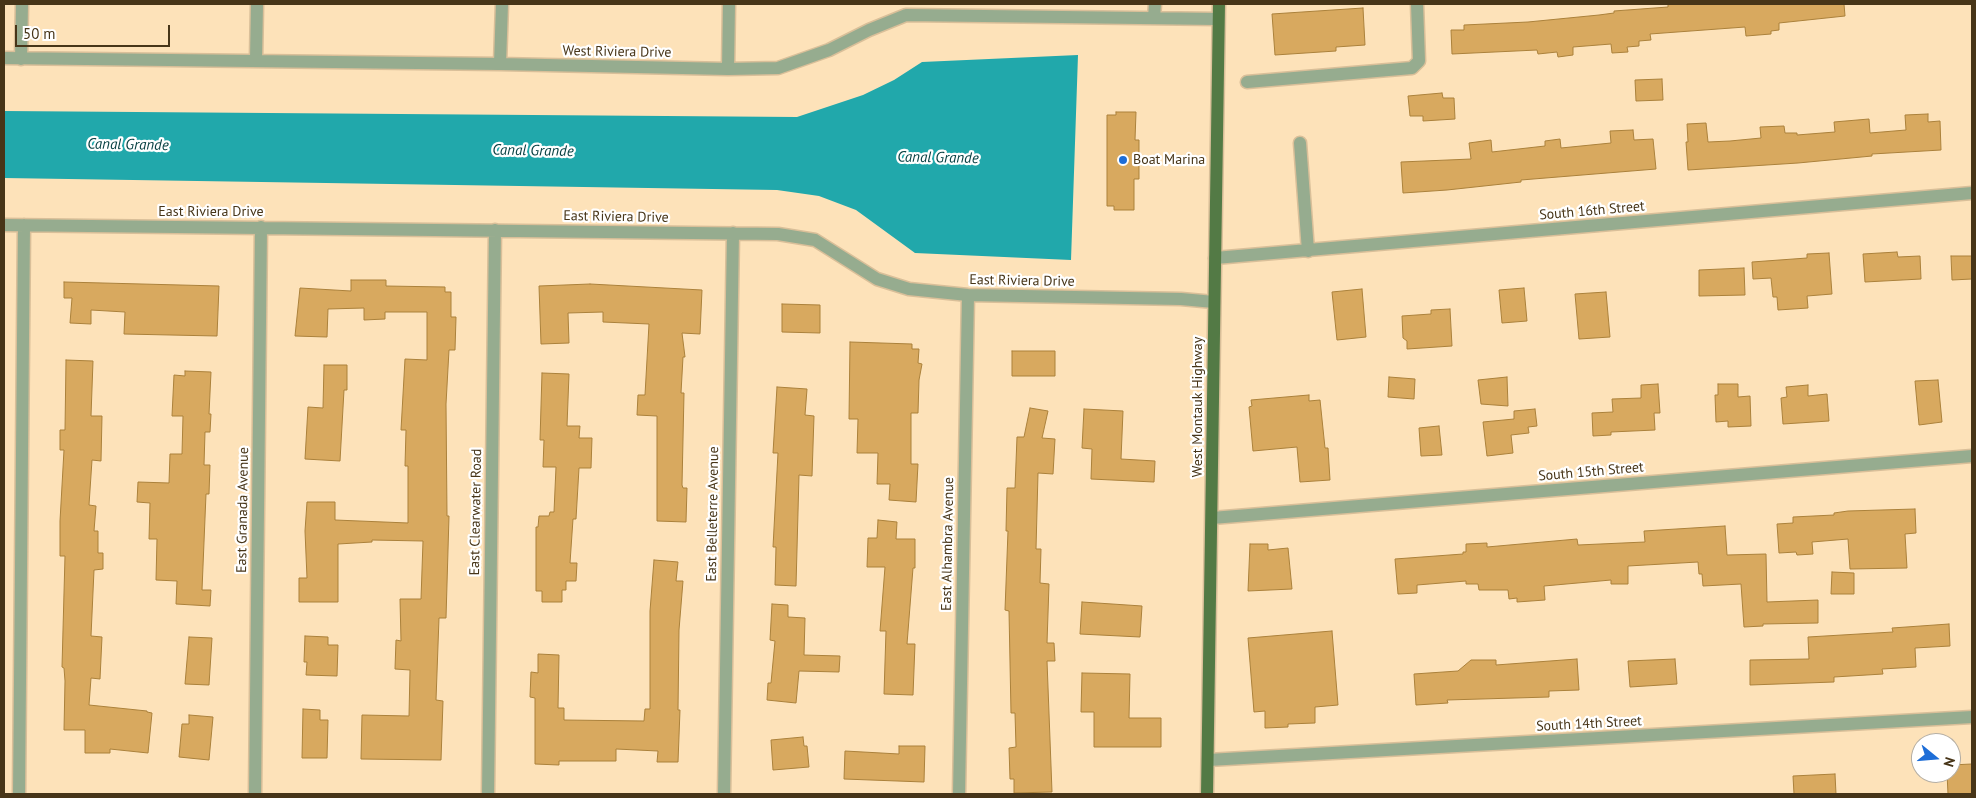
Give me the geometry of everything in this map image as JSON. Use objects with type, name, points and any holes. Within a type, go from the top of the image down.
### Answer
[{"type":"main road","name":"West Montauk Highway","points":[[1207,794],[1219,4]]},
{"type":"street","points":[[21,59],[22,4]]},
{"type":"street","points":[[256,60],[257,4]]},
{"type":"street","points":[[500,64],[502,4]]},
{"type":"street","points":[[728,69],[729,4]]},
{"type":"street","points":[[1154,18],[1155,4]]},
{"type":"street","points":[[1247,82],[1412,68],[1419,61],[1417,4]]},
{"type":"street","name":"West Riviera Drive","points":[[4,58],[256,60],[728,69],[778,68],[829,50],[869,30],[906,15],[974,9],[1154,18],[1218,19]]},
{"type":"street","points":[[1300,143],[1308,250]]},
{"type":"street","name":"South 16th Street","points":[[1215,258],[1972,193]]},
{"type":"street","name":"East Riviera Drive","points":[[4,225],[778,234],[815,240],[877,279],[909,289],[968,295],[1181,299],[1214,302]]},
{"type":"street","points":[[18,794],[24,225]]},
{"type":"street","name":"East Granada Avenue","points":[[255,794],[261,227]]},
{"type":"street","name":"East Clearwater Road","points":[[488,794],[495,230]]},
{"type":"street","name":"East Belleterre Avenue","points":[[724,794],[733,233]]},
{"type":"street","name":"East Alhambra Avenue","points":[[959,794],[968,295]]},
{"type":"street","name":"South 15th Street","points":[[1212,518],[1972,456]]},
{"type":"street","name":"South 14th Street","points":[[1208,760],[1972,717]]},
{"type":"water","name":"Canal Grande","points":[[1078,55],[1071,260],[915,253],[856,210],[819,196],[777,190],[4,178],[4,111],[797,117],[863,95],[894,80],[922,62]]},
{"type":"building","points":[[1668,4],[1844,4],[1845,16],[1779,23],[1779,30],[1771,31],[1771,34],[1746,36],[1745,27],[1650,34],[1651,40],[1639,41],[1639,46],[1627,47],[1628,52],[1612,53],[1611,44],[1573,47],[1573,55],[1558,57],[1557,52],[1538,54],[1537,50],[1452,54],[1451,30],[1464,30],[1464,25],[1528,22],[1599,15],[1614,13],[1614,11],[1668,7]]},
{"type":"building","points":[[1363,8],[1365,45],[1336,47],[1336,51],[1275,55],[1272,14]]},
{"type":"building","points":[[1662,79],[1663,100],[1636,101],[1635,80]]},
{"type":"building","points":[[1442,93],[1443,98],[1454,98],[1455,119],[1423,121],[1423,116],[1410,116],[1408,96]]},
{"type":"building","name":"Boat Marina","points":[[1116,112],[1136,112],[1135,140],[1139,140],[1139,179],[1134,179],[1134,210],[1114,210],[1114,206],[1107,206],[1107,115],[1116,115]]},
{"type":"building","points":[[1928,114],[1928,122],[1940,121],[1941,150],[1872,154],[1872,156],[1798,163],[1688,170],[1687,124],[1706,123],[1708,142],[1761,138],[1760,127],[1784,126],[1785,133],[1797,133],[1797,135],[1835,132],[1834,122],[1869,119],[1870,133],[1906,130],[1905,115]]},
{"type":"building","points":[[1633,130],[1634,140],[1653,139],[1656,169],[1521,180],[1521,182],[1403,193],[1401,162],[1471,159],[1469,143],[1491,140],[1492,152],[1545,146],[1545,141],[1560,139],[1561,148],[1611,143],[1610,131]]},
{"type":"building","points":[[1897,252],[1898,257],[1920,256],[1921,279],[1865,282],[1863,254]]},
{"type":"building","points":[[1829,253],[1832,294],[1807,296],[1808,308],[1778,310],[1777,297],[1773,297],[1771,278],[1753,279],[1752,262],[1807,258],[1807,254]]},
{"type":"building","points":[[1951,256],[1972,256],[1972,279],[1952,280]]},
{"type":"building","points":[[1744,268],[1745,295],[1699,296],[1699,270]]},
{"type":"building","points":[[351,280],[386,280],[386,286],[445,287],[445,292],[451,292],[451,317],[456,317],[455,350],[449,350],[446,404],[447,516],[449,516],[446,618],[439,618],[436,700],[443,701],[441,760],[361,759],[362,715],[409,716],[410,670],[395,669],[396,640],[401,641],[400,599],[421,599],[423,541],[372,540],[372,542],[338,544],[338,602],[299,602],[299,578],[307,578],[305,531],[307,502],[335,502],[335,520],[408,523],[408,466],[405,466],[406,430],[401,430],[405,359],[427,360],[427,312],[385,312],[385,319],[364,320],[364,308],[328,309],[327,337],[295,336],[300,288],[351,291]]},
{"type":"building","points":[[64,282],[219,286],[217,336],[124,334],[125,312],[91,310],[91,324],[70,323],[72,298],[64,298]]},
{"type":"building","points":[[590,284],[702,290],[700,334],[682,333],[685,357],[683,357],[681,393],[684,393],[682,485],[683,488],[687,488],[686,522],[657,521],[657,416],[637,415],[638,395],[645,395],[649,324],[603,322],[603,312],[568,313],[569,343],[541,344],[539,286]]},
{"type":"building","points":[[1524,288],[1527,321],[1502,323],[1499,290]]},
{"type":"building","points":[[1362,289],[1366,337],[1337,340],[1332,292]]},
{"type":"building","points":[[1606,292],[1610,337],[1579,339],[1575,294]]},
{"type":"building","points":[[782,304],[820,305],[820,333],[782,332]]},
{"type":"building","points":[[1450,309],[1452,346],[1407,349],[1407,341],[1403,338],[1402,316],[1431,314],[1431,310]]},
{"type":"building","points":[[850,342],[912,344],[912,349],[919,349],[918,363],[922,364],[919,380],[918,413],[911,413],[911,464],[918,464],[916,502],[889,500],[890,484],[877,484],[878,453],[857,453],[858,419],[849,419]]},
{"type":"building","points":[[1012,351],[1055,351],[1055,376],[1012,376]]},
{"type":"building","points":[[66,360],[93,361],[91,416],[102,416],[101,461],[92,460],[89,505],[96,506],[94,531],[98,531],[98,553],[103,553],[103,569],[94,570],[91,636],[102,637],[100,679],[91,678],[89,705],[152,713],[148,753],[110,749],[110,753],[85,753],[85,730],[64,730],[65,681],[64,668],[62,667],[65,556],[60,556],[60,521],[64,450],[60,450],[60,430],[65,430]]},
{"type":"building","points":[[324,365],[347,365],[347,390],[344,390],[340,461],[305,459],[308,407],[323,408]]},
{"type":"building","points":[[185,371],[211,372],[210,432],[205,432],[204,465],[210,465],[209,494],[206,494],[202,590],[211,590],[210,606],[176,604],[177,581],[156,580],[157,539],[149,539],[150,503],[137,502],[138,482],[169,483],[170,454],[182,454],[183,416],[172,416],[174,375],[185,376]]},
{"type":"building","points":[[542,373],[569,374],[567,426],[580,426],[579,438],[592,438],[591,468],[579,468],[576,519],[573,519],[570,563],[577,563],[576,581],[566,581],[566,590],[562,590],[562,602],[542,602],[542,591],[536,591],[536,527],[538,527],[539,516],[549,516],[550,512],[554,512],[556,467],[543,467],[544,440],[540,440]]},
{"type":"building","points":[[1389,377],[1415,379],[1414,399],[1388,397]]},
{"type":"building","points":[[1507,377],[1508,406],[1481,404],[1478,380]]},
{"type":"building","points":[[1938,380],[1942,422],[1919,425],[1915,381]]},
{"type":"building","points":[[1658,384],[1660,413],[1654,413],[1655,430],[1611,432],[1611,435],[1593,436],[1592,413],[1613,412],[1612,399],[1641,398],[1641,385]]},
{"type":"building","points":[[1718,384],[1738,384],[1738,397],[1750,396],[1751,426],[1728,427],[1728,421],[1716,422],[1715,395],[1718,395]]},
{"type":"building","points":[[1808,385],[1808,396],[1827,394],[1829,421],[1783,424],[1781,398],[1787,397],[1786,387]]},
{"type":"building","points":[[777,387],[807,389],[805,415],[814,416],[812,476],[799,475],[796,586],[775,585],[776,547],[773,547],[778,453],[773,453]]},
{"type":"building","points":[[1309,395],[1309,401],[1320,400],[1325,448],[1328,448],[1330,480],[1300,482],[1297,447],[1253,451],[1249,407],[1252,406],[1251,400]]},
{"type":"building","points":[[1030,408],[1048,411],[1042,438],[1055,439],[1053,474],[1038,473],[1036,549],[1041,549],[1040,583],[1049,584],[1047,643],[1054,643],[1055,661],[1047,661],[1052,792],[1014,793],[1014,779],[1010,779],[1009,748],[1016,747],[1015,713],[1011,713],[1009,611],[1005,610],[1008,531],[1006,531],[1007,488],[1015,488],[1017,437],[1024,437]]},
{"type":"building","points":[[1084,409],[1123,411],[1121,459],[1155,461],[1154,482],[1091,479],[1092,449],[1082,448]]},
{"type":"building","points":[[1535,409],[1537,426],[1528,427],[1529,433],[1511,435],[1513,453],[1487,456],[1483,422],[1514,419],[1514,411]]},
{"type":"building","points":[[1439,426],[1442,455],[1421,456],[1419,428]]},
{"type":"building","points":[[1915,509],[1916,533],[1905,534],[1907,568],[1850,569],[1848,539],[1812,542],[1813,554],[1779,553],[1777,524],[1793,523],[1793,517],[1834,515],[1834,513],[1848,511]]},
{"type":"building","points":[[878,520],[897,522],[896,539],[915,539],[915,568],[913,568],[907,644],[915,644],[913,695],[884,694],[886,631],[880,631],[885,567],[867,567],[868,538],[877,538]]},
{"type":"building","points":[[1725,526],[1727,555],[1766,554],[1767,602],[1818,600],[1818,623],[1763,624],[1763,626],[1744,627],[1741,584],[1703,586],[1698,562],[1628,566],[1628,584],[1611,584],[1611,580],[1544,586],[1545,600],[1517,602],[1517,598],[1509,599],[1508,590],[1479,590],[1478,584],[1466,584],[1466,581],[1417,585],[1417,593],[1398,594],[1395,559],[1463,554],[1463,552],[1466,552],[1466,544],[1487,543],[1487,547],[1577,539],[1578,545],[1645,542],[1644,531]]},
{"type":"building","points":[[1250,544],[1268,544],[1268,550],[1288,548],[1292,589],[1248,591]]},
{"type":"building","points":[[654,560],[678,562],[676,581],[683,581],[679,630],[678,710],[680,710],[678,762],[657,762],[658,751],[616,749],[616,761],[559,761],[559,765],[535,764],[535,698],[530,697],[531,672],[538,673],[538,654],[559,655],[558,708],[564,708],[564,720],[644,721],[645,709],[650,709],[650,611]]},
{"type":"building","points":[[1832,572],[1854,573],[1854,594],[1831,594]]},
{"type":"building","points":[[1082,602],[1142,606],[1140,637],[1080,634]]},
{"type":"building","points":[[772,604],[788,605],[788,617],[805,618],[804,655],[840,656],[839,672],[799,671],[796,703],[767,700],[768,683],[771,683],[775,641],[770,640]]},
{"type":"building","points":[[1949,624],[1950,646],[1915,648],[1916,667],[1882,669],[1883,674],[1834,677],[1834,682],[1750,685],[1750,660],[1809,659],[1808,637],[1893,632],[1892,628]]},
{"type":"building","points":[[1332,631],[1338,705],[1315,707],[1315,723],[1288,724],[1288,727],[1265,728],[1265,711],[1254,712],[1248,638]]},
{"type":"building","points":[[305,636],[328,637],[328,645],[338,645],[337,676],[306,675],[307,662],[304,662]]},
{"type":"building","points":[[189,637],[212,638],[209,685],[185,684]]},
{"type":"building","points":[[1577,659],[1579,690],[1549,691],[1549,697],[1447,700],[1448,703],[1416,705],[1414,674],[1458,671],[1471,660],[1496,660],[1496,665]]},
{"type":"building","points":[[1675,659],[1677,684],[1630,687],[1628,661]]},
{"type":"building","points":[[1082,673],[1130,674],[1129,718],[1161,718],[1161,747],[1094,747],[1094,712],[1081,712]]},
{"type":"building","points":[[303,709],[320,710],[320,720],[328,720],[327,758],[302,758]]},
{"type":"building","points":[[189,715],[213,717],[209,760],[179,757],[182,724],[189,724]]},
{"type":"building","points":[[803,737],[804,746],[807,746],[809,767],[773,770],[771,740]]},
{"type":"building","points":[[899,746],[925,746],[924,782],[844,779],[845,751],[899,754]]},
{"type":"building","points":[[1972,764],[1972,794],[1948,794],[1947,783],[1961,783],[1961,765]]},
{"type":"building","points":[[1835,774],[1836,794],[1794,794],[1793,776]]},
{"type":"place","name":"Boat Marina","points":[[1123,160]]}]
